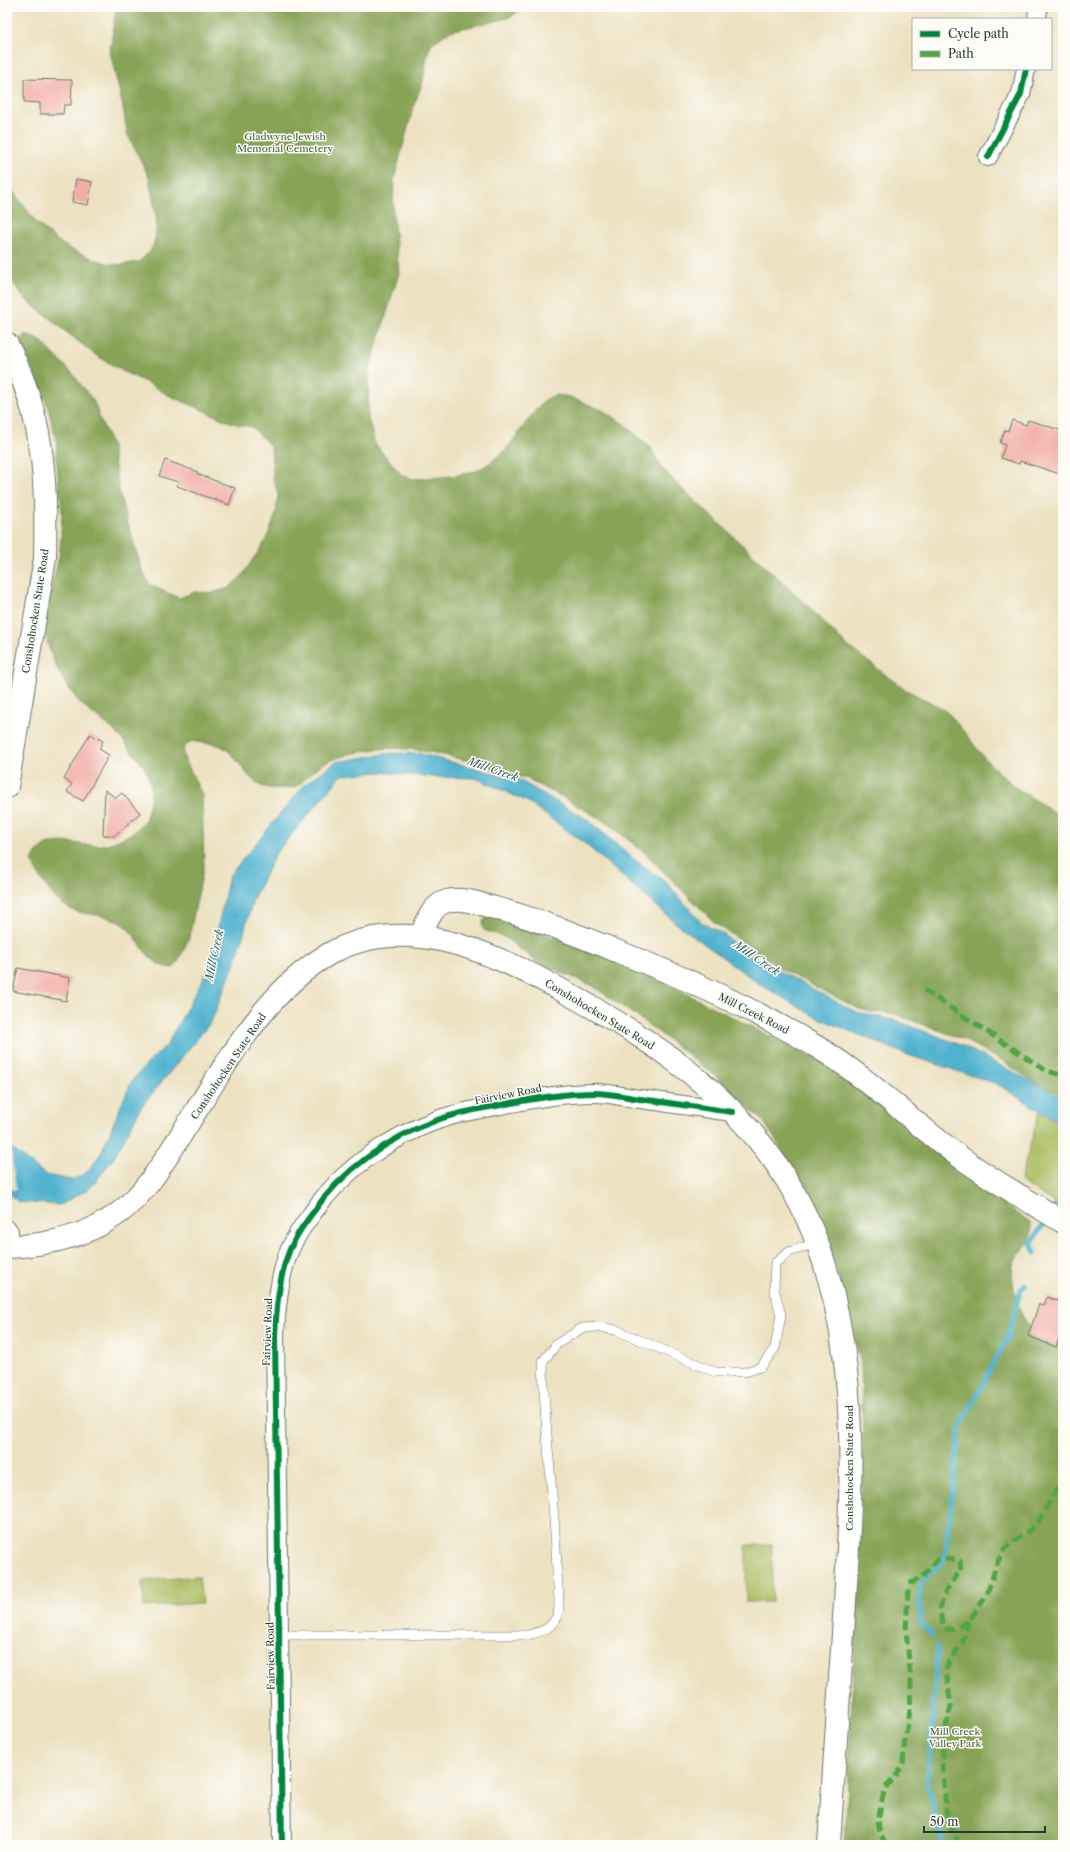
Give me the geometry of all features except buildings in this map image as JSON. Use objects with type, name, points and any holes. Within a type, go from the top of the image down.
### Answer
[{"type":"main road","name":"Conshohocken State Road","points":[[7,344],[29,395],[39,435],[45,483],[44,558],[10,742],[7,787]]},
{"type":"main road","name":"Mill Creek Road","points":[[421,936],[428,918],[440,904],[447,901],[467,901],[541,921],[669,972],[739,1004],[822,1050],[882,1093],[952,1151],[1055,1217]]},
{"type":"main road","name":"Conshohocken State Road","points":[[7,1242],[43,1244],[80,1234],[99,1225],[130,1204],[156,1174],[235,1052],[275,998],[308,968],[341,948],[361,941],[380,936],[400,934],[421,936],[452,943],[496,958],[521,968],[588,1004],[622,1024],[680,1064],[699,1078],[733,1112],[754,1135],[780,1170],[816,1243],[830,1286],[842,1343],[849,1397],[850,1512],[829,1845]]},
{"type":"street","points":[[1037,18],[1038,7]]},
{"type":"street","points":[[988,157],[1021,94],[1026,70]]},
{"type":"street","name":"Fairview Road","points":[[282,1845],[275,1337],[278,1297],[286,1259],[299,1232],[317,1206],[336,1184],[359,1164],[384,1145],[412,1130],[441,1119],[547,1096],[574,1093],[597,1093],[733,1112]]},
{"type":"lane","points":[[279,1635],[528,1635],[546,1631],[558,1613],[557,1552],[547,1447],[543,1361],[557,1344],[582,1328],[598,1327],[616,1330],[715,1372],[745,1372],[761,1367],[775,1348],[781,1315],[774,1290],[775,1263],[789,1252],[816,1243]]},
{"type":"green space","name":"Gladwyne Jewish Memorial Cemetery","points":[[116,7],[520,7],[518,12],[508,18],[450,31],[431,44],[427,56],[423,81],[414,105],[394,179],[393,214],[399,273],[369,371],[368,418],[375,444],[402,475],[414,479],[453,476],[476,471],[487,465],[506,450],[537,408],[546,399],[557,395],[570,397],[602,410],[624,424],[650,447],[661,467],[677,484],[811,609],[845,644],[904,689],[942,708],[953,718],[986,760],[1015,787],[1063,818],[1063,1093],[1041,1086],[1009,1066],[1005,1061],[963,1039],[892,1013],[872,1012],[859,1009],[783,970],[715,923],[645,853],[607,823],[561,796],[530,781],[527,777],[520,777],[433,753],[411,749],[389,748],[366,750],[343,756],[320,765],[295,787],[270,788],[261,786],[254,781],[232,754],[226,749],[215,744],[191,741],[184,747],[183,755],[202,795],[204,865],[189,938],[178,962],[173,968],[156,963],[129,930],[117,921],[106,917],[78,912],[70,909],[56,899],[45,885],[32,862],[37,852],[44,846],[62,842],[102,845],[113,842],[132,833],[138,829],[145,820],[151,796],[151,789],[145,769],[122,739],[114,730],[84,706],[69,689],[58,671],[47,640],[44,618],[59,557],[61,539],[62,511],[56,455],[57,445],[48,407],[20,339],[26,334],[41,341],[72,373],[94,402],[111,443],[120,496],[142,571],[150,585],[179,598],[195,592],[212,593],[229,588],[242,576],[266,540],[276,514],[278,495],[273,477],[271,447],[252,427],[232,423],[166,394],[94,354],[24,298],[7,275],[7,184],[36,222],[55,239],[70,249],[94,259],[110,264],[120,265],[139,262],[151,250],[155,241],[157,222],[149,177],[127,133],[123,107],[110,52]]},
{"type":"green space","name":"Mill Creek Valley Park","points":[[491,914],[586,949],[655,978],[833,1068],[960,1170],[1030,1223],[1030,1239],[1015,1261],[1012,1271],[1017,1300],[1024,1318],[1034,1331],[1051,1340],[1063,1343],[1063,1845],[845,1845],[863,1439],[861,1363],[836,1267],[806,1187],[764,1122],[712,1073],[653,1028],[593,986],[537,962],[504,937],[484,930],[482,926],[483,921]]},
{"type":"green space","points":[[1063,1029],[1063,1208],[1020,1181]]},
{"type":"green space","points":[[746,1545],[772,1545],[772,1602],[746,1602]]},
{"type":"green space","points":[[199,1576],[202,1603],[144,1607],[142,1581]]},
{"type":"water","name":"Mill Creek","points":[[390,753],[421,754],[519,780],[588,820],[630,856],[668,884],[702,923],[723,934],[747,954],[856,1012],[894,1020],[961,1045],[1063,1098],[1063,1125],[997,1084],[905,1054],[814,1016],[758,983],[677,924],[583,842],[528,802],[476,778],[433,777],[380,772],[342,775],[276,853],[253,899],[238,955],[211,1022],[142,1106],[113,1159],[90,1188],[60,1205],[18,1202],[7,1191],[7,1145],[46,1175],[72,1180],[86,1173],[100,1155],[132,1080],[167,1044],[209,968],[229,876],[305,784],[336,762]]},
{"type":"pier","points":[[7,1143],[10,1144],[16,1190],[7,1188]]},
{"type":"waterway","points":[[1053,1209],[1058,1202],[1063,1200]]},
{"type":"waterway","points":[[1035,1253],[1031,1243],[1048,1218]]},
{"type":"waterway","points":[[932,1635],[921,1623],[919,1589],[927,1575],[943,1562],[946,1550],[960,1427],[1008,1336],[1021,1289],[1025,1285]]},
{"type":"waterway","points":[[938,1646],[927,1784],[943,1845]]},
{"type":"marked path","points":[[924,990],[1045,1070],[1063,1076]]},
{"type":"marked path","points":[[886,1845],[880,1834],[878,1821],[881,1804],[885,1788],[895,1778],[903,1764],[910,1711],[911,1682],[906,1630],[908,1592],[911,1583],[923,1576],[937,1560],[956,1559],[960,1561],[961,1571],[950,1584],[943,1598],[941,1606],[942,1621],[945,1629],[954,1630],[969,1621],[987,1595],[997,1563],[1005,1548],[1031,1529],[1039,1521],[1055,1492],[1063,1482]]},
{"type":"marked path","points":[[960,1845],[948,1823],[942,1759],[944,1736],[951,1706],[946,1670],[949,1661],[962,1644],[969,1621]]},
{"type":"cycle path","points":[[988,157],[1021,94],[1026,70]]},
{"type":"cycle path","points":[[282,1845],[275,1337],[278,1298],[283,1269],[293,1242],[300,1230],[323,1199],[337,1184],[368,1157],[403,1135],[421,1126],[449,1116],[542,1098],[595,1093],[612,1094],[733,1112]]}]
